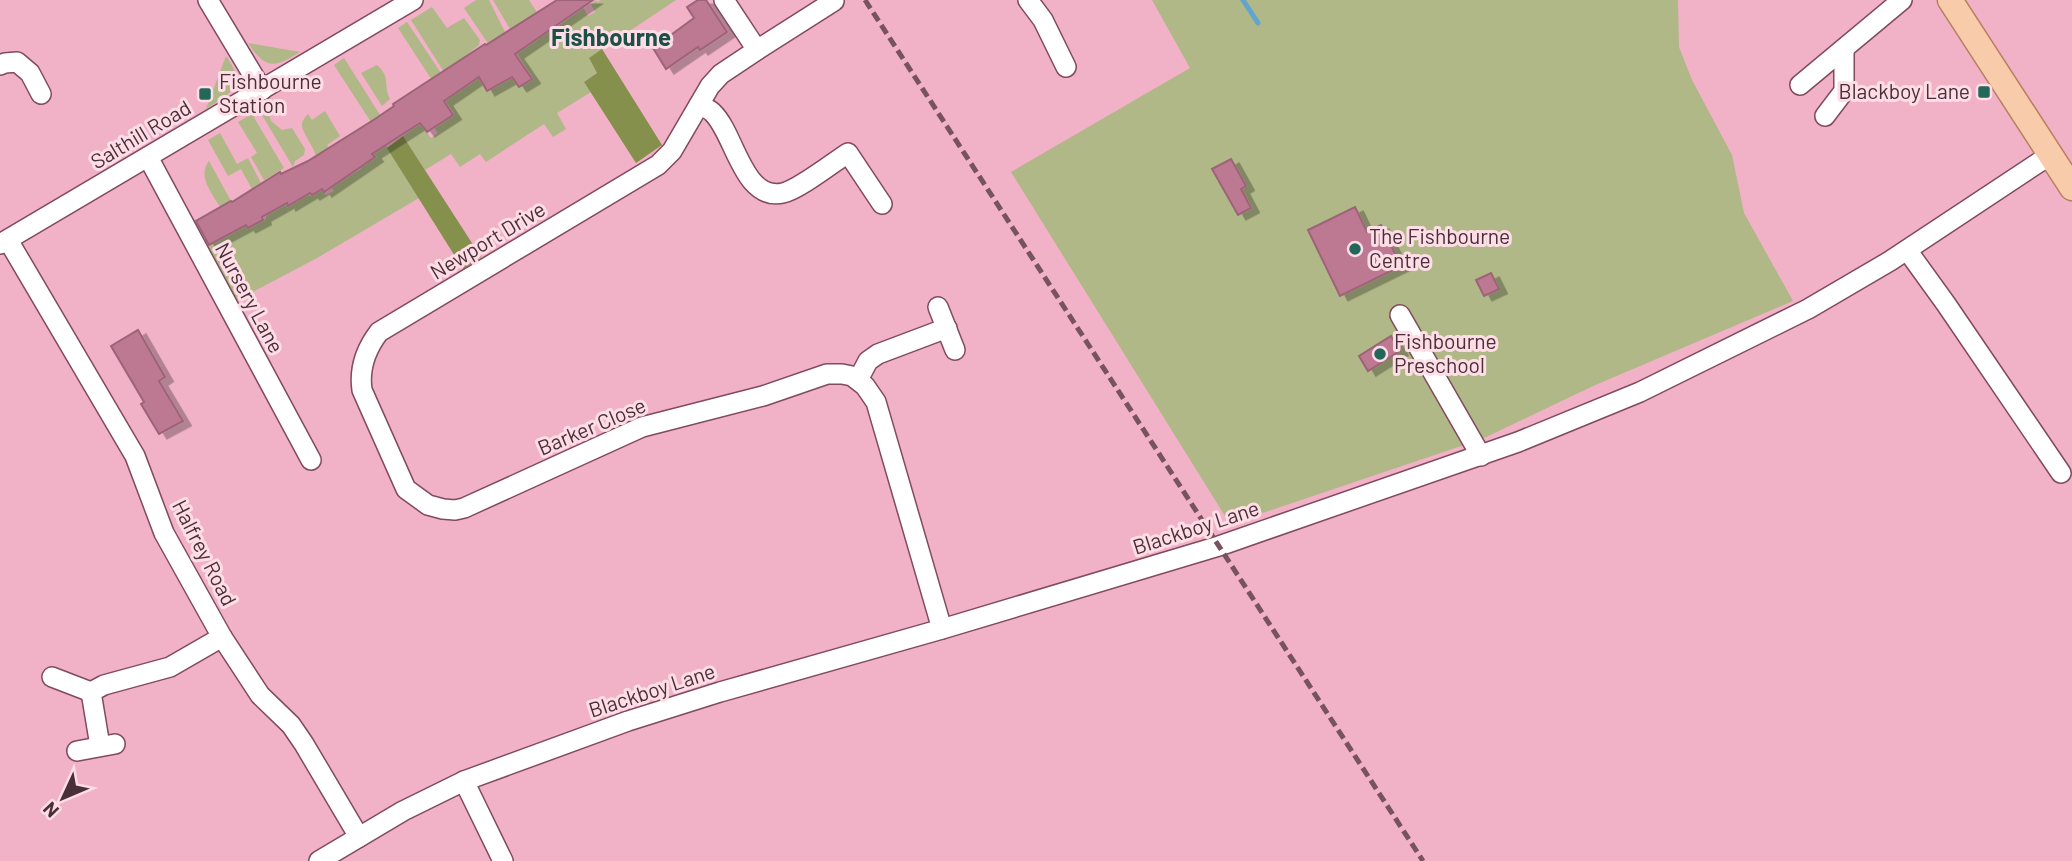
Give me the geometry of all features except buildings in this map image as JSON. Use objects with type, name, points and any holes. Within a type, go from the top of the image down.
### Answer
[{"type":"main road","points":[[1950,0],[2072,188]]},
{"type":"street","points":[[208,0],[262,90]]},
{"type":"street","name":"Salthill Road","points":[[4,242],[413,0]]},
{"type":"street","points":[[724,0],[757,50]]},
{"type":"street","points":[[1028,0],[1043,20],[1066,67]]},
{"type":"street","points":[[1800,86],[1902,0]]},
{"type":"street","name":"Newport Drive","points":[[428,505],[406,489],[362,390],[360,379],[369,345],[379,332],[658,165],[672,151],[710,86],[721,74],[834,1]]},
{"type":"street","points":[[1825,116],[1844,91],[1844,49]]},
{"type":"street","points":[[0,65],[17,62],[30,73],[41,94]]},
{"type":"street","points":[[699,105],[712,111],[722,124],[747,175],[756,187],[771,194],[785,193],[848,153],[882,204]]},
{"type":"street","name":"Blackboy Lane","points":[[319,861],[403,811],[464,781],[628,721],[1227,543],[1481,456],[1640,392],[1808,309],[1907,250],[2050,155]]},
{"type":"street","name":"Nursery Lane","points":[[148,157],[311,460]]},
{"type":"street","name":"Halfrey Road","points":[[4,242],[135,456],[164,533],[222,636],[260,695],[291,725],[304,744],[359,837]]},
{"type":"street","points":[[1907,250],[2060,473]]},
{"type":"street","points":[[938,307],[955,350]]},
{"type":"street","points":[[1400,315],[1481,456]]},
{"type":"street","points":[[942,629],[882,420],[870,392],[858,380],[868,362],[878,354],[947,328]]},
{"type":"street","name":"Barker Close","points":[[428,505],[455,510],[464,508],[642,427],[763,396],[827,374],[842,374],[858,380]]},
{"type":"street","points":[[52,677],[91,692],[104,685],[170,667],[222,636]]},
{"type":"street","points":[[77,751],[108,745],[91,692]]},
{"type":"street","points":[[464,781],[503,861]]},
{"type":"green space","points":[[476,0],[489,0],[505,32],[510,29],[493,0],[529,0],[550,32],[583,8],[588,16],[595,12],[591,4],[596,0],[676,0],[589,58],[597,73],[584,82],[591,92],[557,113],[566,129],[553,137],[544,124],[486,162],[480,154],[460,167],[451,154],[425,170],[403,136],[420,123],[431,138],[438,133],[434,127],[454,114],[398,28],[407,22],[455,94],[470,83],[444,72],[411,20],[432,7],[447,28],[464,18],[480,40],[479,45],[465,56],[488,90],[498,83],[503,83],[510,75],[519,87],[533,78],[504,34],[489,44],[487,42],[464,8]]},
{"type":"green space","points":[[1152,0],[1678,0],[1679,47],[1692,80],[1732,155],[1744,213],[1793,301],[1593,386],[1482,439],[1230,524],[1011,172],[1190,68]]},
{"type":"green space","points":[[248,43],[300,52],[271,64],[260,58]]},
{"type":"green space","points":[[602,49],[662,145],[636,163],[584,82],[597,73],[589,58]]},
{"type":"green space","points":[[226,56],[236,75],[234,88],[206,109]]},
{"type":"green space","points":[[344,58],[380,115],[371,122],[334,65]]},
{"type":"green space","points":[[377,65],[384,73],[390,99],[382,106],[361,73]]},
{"type":"green space","points":[[274,101],[276,103],[269,114],[271,121],[282,130],[292,128],[305,149],[304,155],[295,161],[293,167],[259,110]]},
{"type":"green space","points":[[325,111],[340,136],[327,145],[329,148],[316,156],[303,131],[302,123],[308,114],[312,120]]},
{"type":"green space","points":[[252,114],[284,168],[264,180],[251,157],[257,153],[238,122]]},
{"type":"green space","points":[[220,133],[237,164],[248,158],[261,183],[253,191],[241,169],[228,176],[208,140]]},
{"type":"green space","points":[[403,136],[481,257],[463,269],[387,148]]},
{"type":"green space","points":[[386,145],[419,198],[317,258],[232,303],[204,248],[223,238],[243,220],[248,228],[266,219],[266,214],[284,205],[288,206],[305,189],[310,196],[322,189],[326,195],[334,191],[328,182],[344,172],[347,177],[361,169],[360,167],[374,157],[372,154]]},
{"type":"green space","points":[[209,161],[231,201],[220,207],[205,178]]},
{"type":"waterway","points":[[1243,0],[1258,23]]},
{"type":"railway","points":[[865,0],[1423,861]]},
{"type":"place","name":"Blackboy Lane","points":[[1984,92]]},
{"type":"place","name":"Fishbourne Station","points":[[205,94]]},
{"type":"place","name":"The Fishbourne Centre","points":[[1355,249]]},
{"type":"place","name":"Fishbourne Preschool","points":[[1380,354]]},
{"type":"district","name":"Fishbourne","points":[[611,38]]}]
